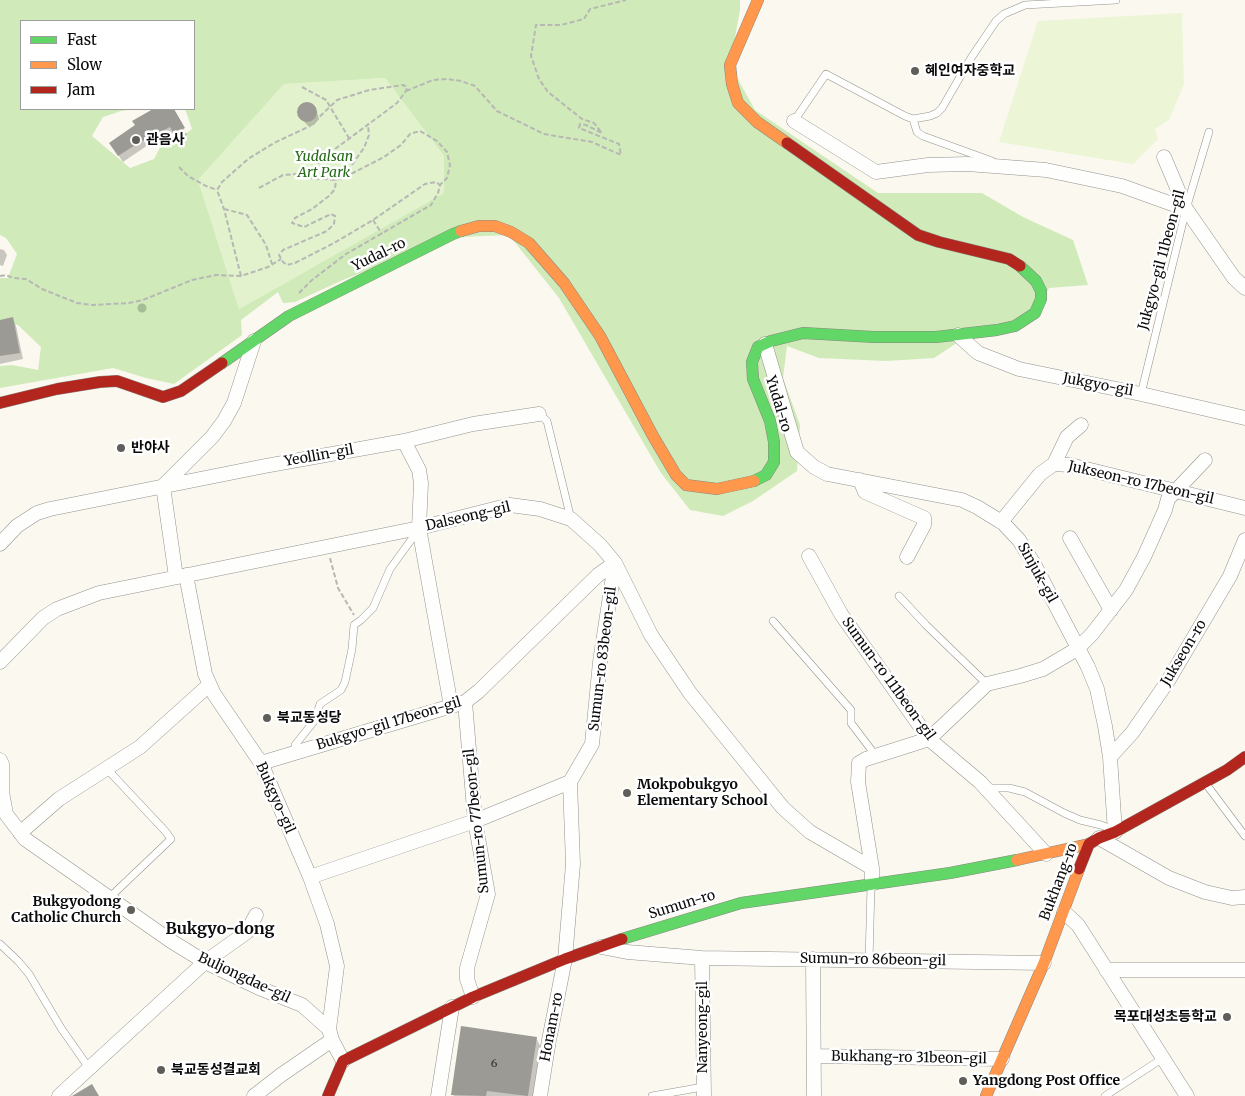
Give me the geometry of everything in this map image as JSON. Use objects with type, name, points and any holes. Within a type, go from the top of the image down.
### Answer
[{"type":"street","points":[[758,0],[730,65],[732,84],[738,102],[757,122],[918,235],[1009,259],[1024,268],[1036,281],[1041,290],[1041,299],[1035,313],[1015,326],[997,330],[936,337],[874,337],[832,333],[803,333],[765,344]]},
{"type":"street","points":[[794,121],[876,172],[928,165],[968,164],[1046,170],[1122,186],[1186,209]]},
{"type":"street","points":[[1164,156],[1186,209],[1234,278],[1245,288]]},
{"type":"street","name":"Yudal-ro","points":[[0,403],[57,389],[108,381],[118,381],[163,397],[181,391],[289,316],[453,234],[479,226],[495,226],[511,232],[529,243],[564,283],[600,336],[676,475],[686,484],[717,489],[757,480],[766,475],[774,462],[774,442],[770,421],[753,379],[752,362],[758,347],[765,344]]},
{"type":"street","name":"Jukgyo-gil","points":[[958,335],[978,353],[1020,369],[1245,418]]},
{"type":"street","points":[[163,486],[205,444],[224,421],[234,403],[254,340]]},
{"type":"street","name":"Sinjuk-gil","points":[[765,344],[797,452],[814,467],[827,474],[962,500],[1001,522],[1019,540],[1034,564],[1097,689],[1106,726],[1116,832]]},
{"type":"street","name":"Yeollin-gil","points":[[0,544],[17,526],[37,513],[50,509],[274,464],[404,441],[488,421],[539,414]]},
{"type":"street","points":[[1054,464],[1067,437],[1081,425]]},
{"type":"street","points":[[404,441],[419,470],[419,528],[451,706]]},
{"type":"street","points":[[872,884],[872,868],[858,782],[859,763],[929,739],[987,684],[1042,669],[1078,649],[1126,590],[1144,557],[1168,499],[1205,460]]},
{"type":"street","name":"Jukseon-ro 17beon-gil","points":[[1001,522],[1040,474],[1054,464],[1070,465],[1245,508]]},
{"type":"street","points":[[860,480],[865,492],[924,518],[924,525],[907,557]]},
{"type":"street","name":"Bukgyo-gil","points":[[163,486],[181,576],[209,685],[261,763],[310,877],[327,924],[337,966],[331,1035]]},
{"type":"street","name":"Dalseong-gil","points":[[0,662],[43,618],[57,609],[99,593],[419,528],[510,505],[540,509],[571,519],[600,545],[615,563],[651,635],[690,693],[783,808],[810,832],[872,868]]},
{"type":"street","points":[[1070,538],[1111,610]]},
{"type":"street","name":"Jukseon-ro","points":[[1110,757],[1132,733],[1168,681],[1230,576],[1245,540]]},
{"type":"street","name":"Sumun-ro 111beon-gil","points":[[809,556],[841,614],[929,739],[986,788],[1046,854]]},
{"type":"street","name":"Bukgyo-gil 17beon-gil","points":[[261,763],[465,702],[479,691],[598,575],[615,563]]},
{"type":"street","name":"Sumun-ro 83beon-gil","points":[[570,782],[592,744],[600,662],[615,563]]},
{"type":"street","points":[[20,833],[59,799],[140,747],[209,685]]},
{"type":"street","name":"Sumun-ro 77beon-gil","points":[[465,702],[476,821],[488,894],[467,968],[467,979],[473,997]]},
{"type":"street","name":"Bukhang-ro","points":[[986,1096],[1044,963],[1094,841],[1116,832],[1227,770],[1245,757]]},
{"type":"street","name":"Buljongdae-gil","points":[[0,760],[2,764],[2,792],[6,814],[25,840],[205,962],[259,988],[302,1005],[331,1035],[343,1061]]},
{"type":"street","points":[[310,877],[476,821],[570,782],[573,864],[566,959]]},
{"type":"street","points":[[1094,841],[1169,878],[1196,889],[1232,898],[1245,897]]},
{"type":"street","name":"Sumun-ro","points":[[343,1061],[473,997],[566,959],[657,928],[741,903],[950,873],[1046,854],[1094,841]]},
{"type":"street","points":[[1064,912],[1078,925],[1188,1096]]},
{"type":"street","points":[[59,1096],[205,962],[247,932],[256,915]]},
{"type":"street","name":"Sumun-ro 86beon-gil","points":[[601,947],[627,952],[702,958],[1044,963]]},
{"type":"street","name":"Nanyeong-gil","points":[[702,958],[703,1092]]},
{"type":"street","name":"Honam-ro","points":[[540,1096],[549,1040],[566,959]]},
{"type":"street","points":[[814,959],[814,1096]]},
{"type":"street","points":[[1106,970],[1245,970]]},
{"type":"street","points":[[438,1096],[452,1007]]},
{"type":"street","points":[[254,1096],[331,1035]]},
{"type":"street","name":"Bukhang-ro 31beon-gil","points":[[815,1056],[1002,1059]]},
{"type":"street","points":[[328,1096],[343,1061]]},
{"type":"lane","points":[[794,121],[826,74],[913,119],[930,116],[937,113],[996,21],[1010,11],[1025,5],[1116,0]]},
{"type":"lane","points":[[913,119],[917,132],[923,136],[1009,167]]},
{"type":"lane","name":"Jukgyo-gil 11beon-gil","points":[[1141,394],[1186,209],[1209,132]]},
{"type":"lane","name":"Yeollin-gil","points":[[539,414],[547,420],[571,519]]},
{"type":"lane","points":[[296,753],[295,745],[315,720],[320,704],[341,690],[345,682],[349,670],[354,625],[362,620],[373,608],[390,569],[419,528]]},
{"type":"lane","points":[[899,596],[987,684]]},
{"type":"lane","points":[[773,621],[852,710],[851,723],[876,756]]},
{"type":"lane","points":[[107,769],[171,839],[109,898]]},
{"type":"lane","points":[[1205,782],[1245,836]]},
{"type":"lane","points":[[986,788],[1004,787],[1025,792],[1064,813],[1116,832]]},
{"type":"lane","points":[[869,960],[872,884]]},
{"type":"lane","points":[[0,944],[29,974],[61,1028],[89,1068]]},
{"type":"lane","points":[[1105,1096],[1163,1058]]},
{"type":"lane","points":[[652,1096],[703,1092]]},
{"type":"path","points":[[304,176],[349,138],[397,103],[406,91],[433,80],[447,79],[462,81],[475,86],[497,111],[544,134],[592,142],[621,154],[619,144],[579,128],[580,124],[586,125],[602,133],[594,123],[582,120],[548,92],[539,79],[531,56],[536,25],[561,24],[584,19],[590,9],[626,0]]},
{"type":"path","points":[[217,190],[222,182],[248,159],[274,143],[310,126],[337,100],[369,90],[404,85],[407,87],[406,91]]},
{"type":"path","points":[[302,87],[326,100],[349,138]]},
{"type":"path","points":[[342,178],[364,148],[369,135],[368,125]]},
{"type":"path","points":[[259,188],[283,175],[296,174],[336,180],[342,178],[384,157],[401,145],[410,134],[420,131],[437,141],[446,152],[450,164],[447,178],[440,185],[431,206],[346,254],[312,280],[297,296]]},
{"type":"path","points":[[179,167],[188,176],[217,190],[224,209],[241,276]]},
{"type":"path","points":[[336,180],[335,189],[329,196],[312,209],[294,218],[292,223],[304,227],[331,214],[335,216],[334,224],[327,231],[283,250],[280,255],[281,259],[288,265],[374,220],[424,184],[436,182],[440,185]]},
{"type":"path","points":[[224,209],[247,215],[266,245],[272,264]]},
{"type":"path","points":[[374,220],[382,234]]},
{"type":"path","points":[[0,276],[6,275],[13,278],[26,279],[42,289],[77,303],[92,305],[130,303],[143,300],[192,280],[216,275],[241,276],[281,259]]},
{"type":"path","points":[[328,547],[334,577],[354,616],[354,625]]},
{"type":"green space","points":[[0,0],[740,0],[740,10],[730,65],[755,110],[878,193],[982,193],[1023,217],[1073,240],[1088,285],[1049,288],[1025,327],[972,333],[934,358],[886,361],[819,358],[787,346],[783,378],[800,425],[797,471],[753,501],[723,516],[690,510],[661,473],[559,298],[509,235],[460,237],[345,279],[295,302],[283,303],[278,292],[241,320],[242,335],[174,384],[113,368],[0,388],[0,366],[12,365],[38,370],[41,347],[18,325],[0,320],[0,278],[8,278],[17,254],[6,238],[0,235]],"holes":[[[385,78],[444,156],[444,193],[239,309],[198,180],[284,84]]]},
{"type":"green space","points":[[1182,13],[1184,84],[1169,120],[1155,129],[1158,139],[1133,164],[999,142],[1038,21]]},
{"type":"green space","name":"Yudalsan Art Park","points":[[385,78],[444,156],[444,193],[239,309],[198,180],[284,84]]},
{"type":"building","points":[[307,102],[314,105],[317,112],[314,119],[307,122],[300,119],[297,112],[300,105]]},
{"type":"building","points":[[151,110],[175,110],[185,128],[174,134],[170,127],[143,140],[118,156],[109,143],[135,125],[132,121]]},
{"type":"building","points":[[13,317],[20,353],[0,356],[0,320]]},
{"type":"building","points":[[461,1026],[537,1037],[528,1096],[487,1091],[486,1096],[451,1095]]},
{"type":"building","points":[[92,1084],[99,1096],[72,1096]]},
{"type":"traffic: fast","points":[[222,363],[289,316],[461,231]]},
{"type":"traffic: fast","points":[[754,481],[766,475],[774,462],[774,442],[770,421],[753,379],[752,362],[758,347],[771,341],[803,333],[874,337],[936,337],[1015,326],[1035,313],[1041,299],[1041,291],[1036,281],[1020,266]]},
{"type":"traffic: fast","points":[[622,939],[741,903],[950,873],[1017,860]]},
{"type":"traffic: slow","points":[[758,0],[730,65],[732,84],[738,103],[757,122],[787,143]]},
{"type":"traffic: slow","points":[[461,231],[479,226],[495,226],[511,232],[529,243],[564,283],[600,336],[653,436],[676,475],[686,485],[717,489],[754,481]]},
{"type":"traffic: slow","points":[[1017,860],[1089,844]]},
{"type":"traffic: slow","points":[[986,1096],[1044,963],[1079,869]]},
{"type":"traffic: jam","points":[[787,143],[918,235],[1009,259],[1020,266]]},
{"type":"traffic: jam","points":[[0,403],[57,389],[117,381],[163,397],[181,391],[222,363]]},
{"type":"traffic: jam","points":[[1079,869],[1089,844],[1115,832],[1227,770],[1245,757]]},
{"type":"traffic: jam","points":[[328,1096],[343,1061],[473,997],[565,959],[622,939]]},
{"type":"place","name":"혜인여자중학교","points":[[915,71]]},
{"type":"place","name":"관음사","points":[[136,140]]},
{"type":"place","name":"반야사","points":[[121,448]]},
{"type":"place","name":"북교동성당","points":[[267,718]]},
{"type":"place","name":"Mokpobukgyo Elementary School","points":[[627,793]]},
{"type":"place","name":"Bukgyodong Catholic Church","points":[[131,910]]},
{"type":"place","name":"목포대성초등학교","points":[[1227,1017]]},
{"type":"place","name":"북교동성결교회","points":[[161,1070]]},
{"type":"place","name":"Yangdong Post Office","points":[[963,1081]]},
{"type":"district","name":"Bukgyo-dong","points":[[220,929]]}]
